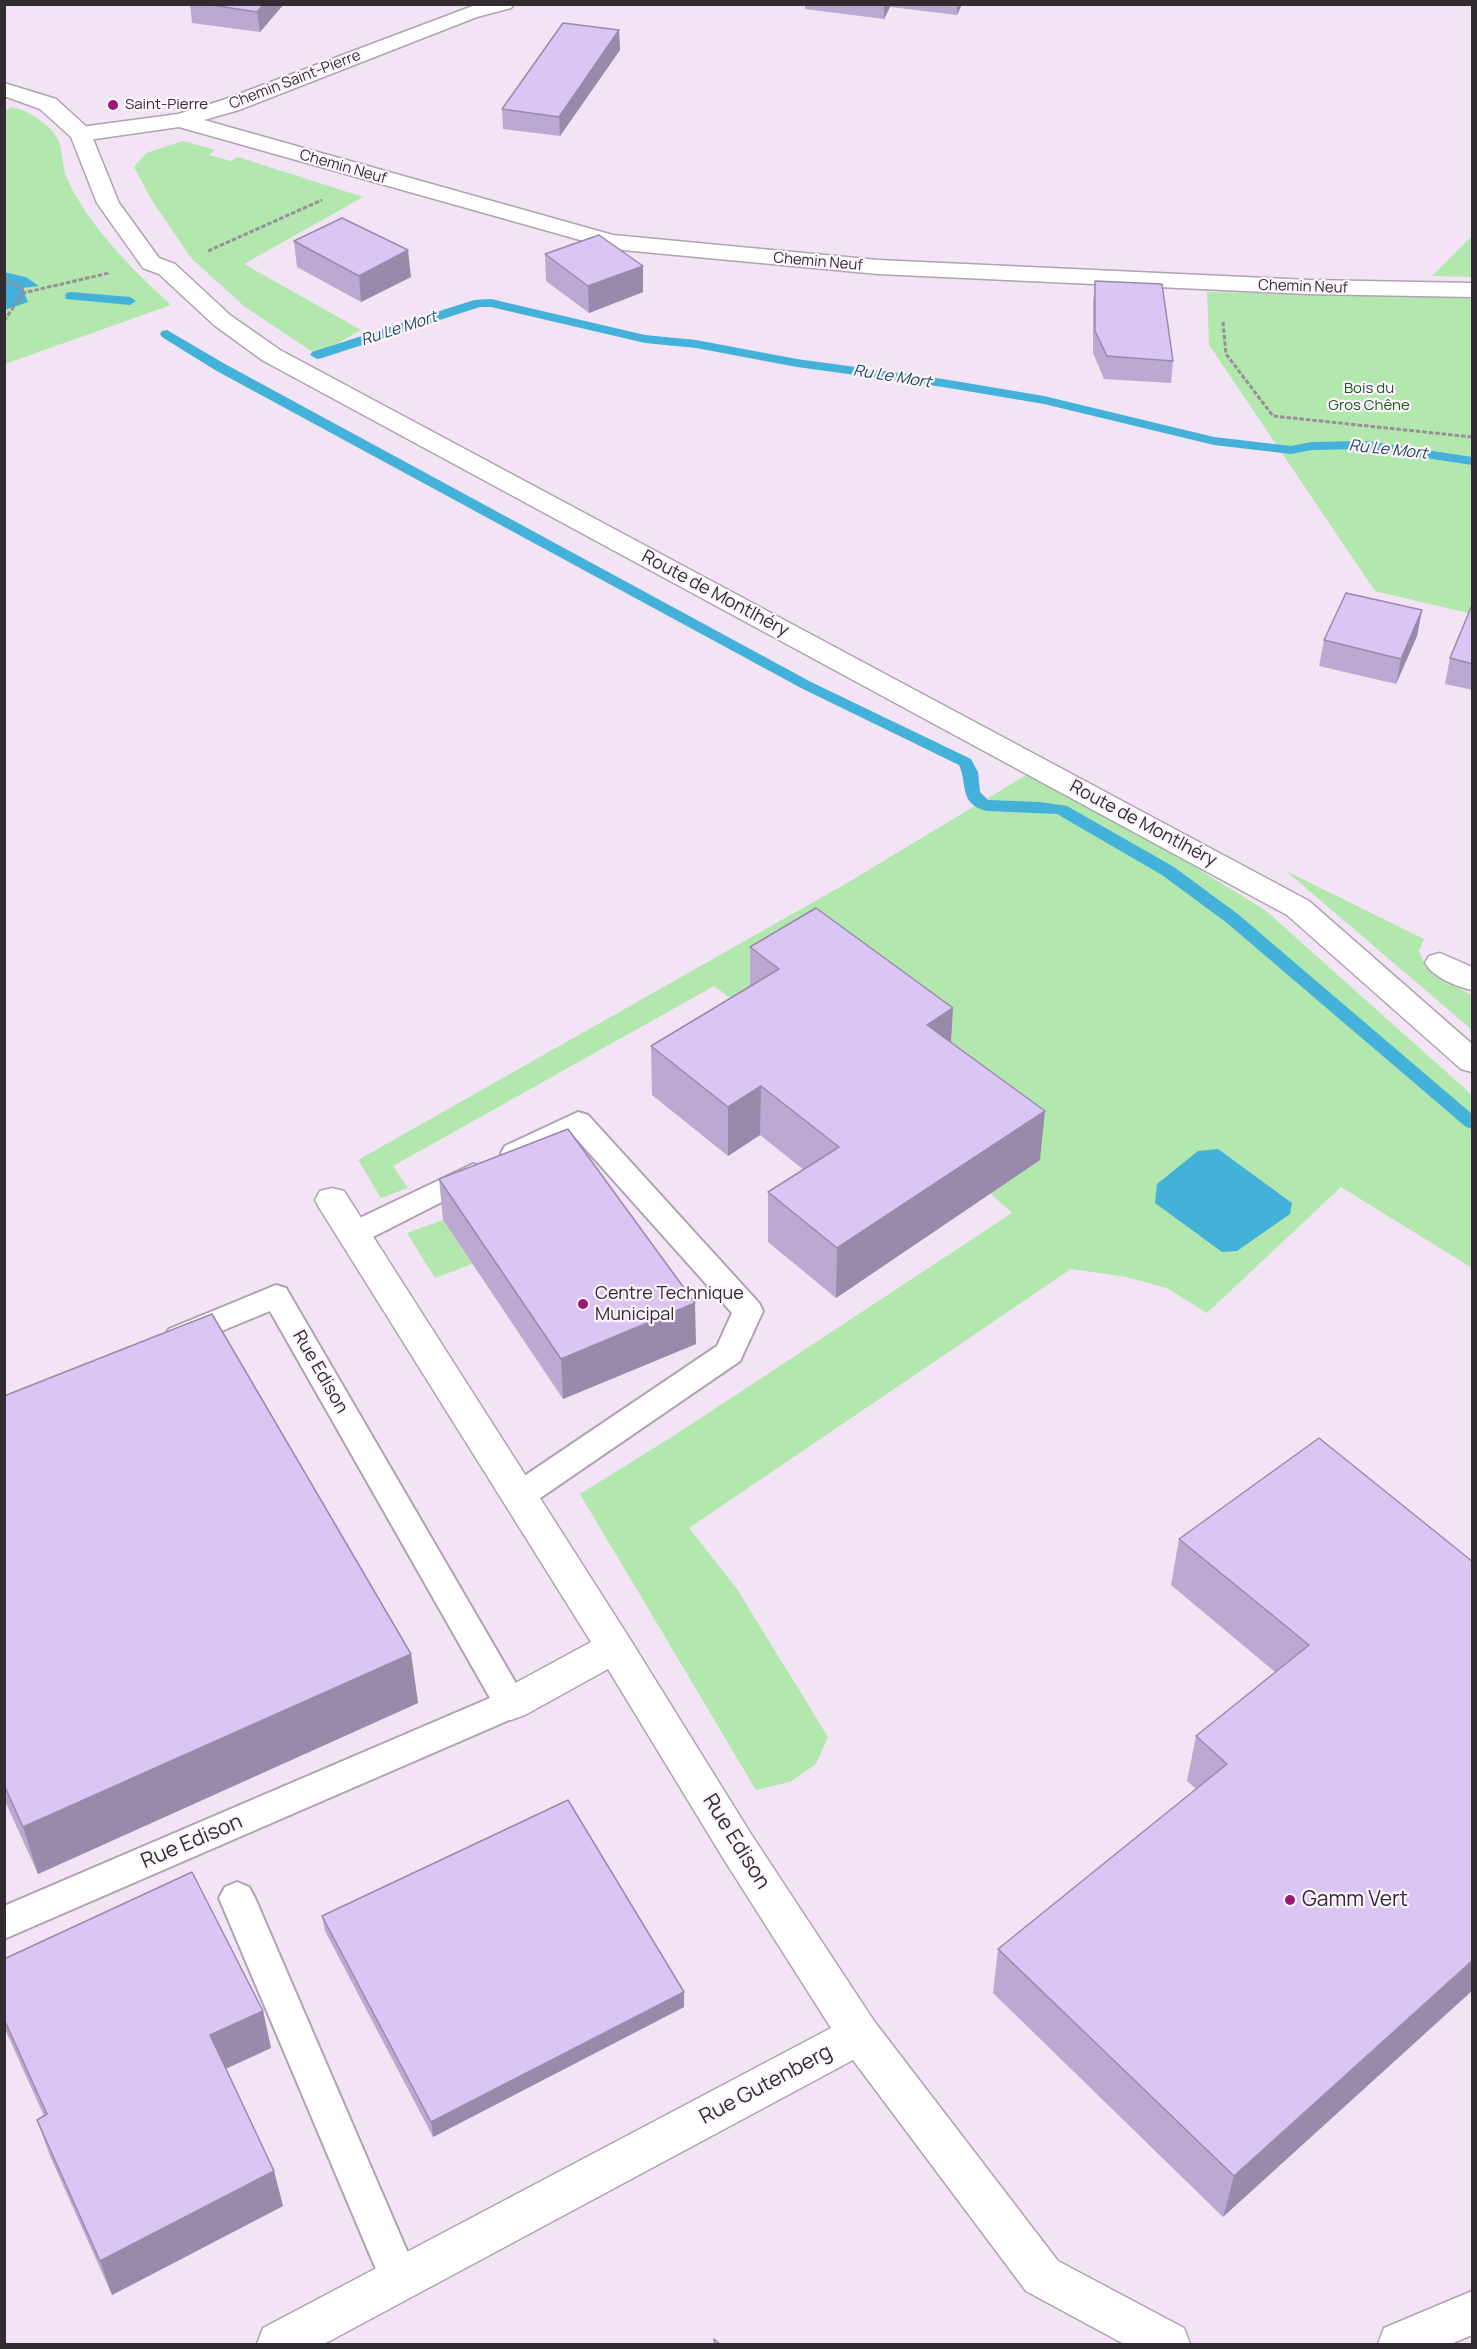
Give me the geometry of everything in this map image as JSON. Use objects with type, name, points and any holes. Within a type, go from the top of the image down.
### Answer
[{"type":"street","name":"Chemin Saint-Pierre","points":[[81,134],[180,120],[231,105],[470,13],[504,4]]},
{"type":"street","name":"Route de Montlhéry","points":[[4,89],[48,104],[81,134],[108,203],[151,263],[167,269],[222,320],[271,355],[1298,908],[1473,1061]]},
{"type":"street","name":"Chemin Neuf","points":[[180,120],[612,242],[878,267],[1373,290],[1473,290]]},
{"type":"street","points":[[1440,963],[1473,980]]},
{"type":"street","name":"Rue Edison","points":[[332,1200],[615,1647],[737,1846],[860,2035]]},
{"type":"street","name":"Rue Edison","points":[[511,1704],[615,1647]]},
{"type":"street","points":[[860,2035],[1042,2276],[1168,2344]]},
{"type":"street","name":"Rue Gutenberg","points":[[279,2344],[860,2035]]},
{"type":"street","points":[[1400,2344],[1473,2313]]},
{"type":"lane","points":[[353,1234],[578,1122],[748,1311],[729,1353],[519,1496]]},
{"type":"lane","name":"Rue Edison","points":[[4,1923],[511,1704],[276,1296],[157,1347]]},
{"type":"lane","points":[[237,1898],[400,2280]]},
{"type":"path","points":[[167,269],[327,198]]},
{"type":"path","points":[[4,321],[23,293],[98,275]]},
{"type":"path","points":[[4,279],[22,288],[23,293]]},
{"type":"path","points":[[1220,283],[1226,354],[1273,416],[1473,436]]},
{"type":"green space","points":[[11,107],[36,117],[52,131],[60,145],[66,176],[86,212],[112,246],[171,305],[5,364],[4,310],[11,309],[22,288],[38,285],[26,277],[5,272],[4,112]]},
{"type":"green space","points":[[183,141],[215,150],[209,155],[231,161],[238,157],[363,197],[244,264],[361,330],[317,355],[245,307],[191,258],[151,199],[134,167],[146,153]]},
{"type":"green space","points":[[1472,236],[1472,277],[1432,276]]},
{"type":"green space","name":"Bois du Gros Chêne","points":[[1207,292],[1472,297],[1472,614],[1375,591],[1209,345]]},
{"type":"green space","points":[[1028,774],[1141,834],[1265,910],[1472,1095],[1472,1268],[1341,1187],[1207,1313],[1167,1288],[1126,1277],[1071,1269],[689,1528],[737,1589],[828,1737],[816,1764],[790,1782],[756,1790],[580,1494],[678,1433],[1012,1213],[990,1193],[1039,1160],[750,997],[729,997],[714,986],[393,1166],[408,1188],[381,1198],[358,1160],[847,883]]},
{"type":"green space","points":[[1286,871],[1424,939],[1419,951],[1427,967],[1448,983],[1472,995],[1472,1030]]},
{"type":"green space","points":[[443,1220],[472,1264],[435,1278],[407,1233]]},
{"type":"water","points":[[4,272],[26,277],[39,286],[22,288],[28,302],[5,310]]},
{"type":"water","points":[[1218,1149],[1292,1203],[1290,1214],[1237,1251],[1222,1252],[1155,1203],[1157,1184],[1198,1151]]},
{"type":"building","points":[[205,4],[264,4],[257,12]]},
{"type":"building","points":[[563,23],[619,30],[559,117],[502,109]]},
{"type":"building","points":[[342,218],[408,250],[359,276],[294,241]]},
{"type":"building","points":[[599,235],[643,266],[588,286],[545,254]]},
{"type":"building","points":[[1095,281],[1162,284],[1173,361],[1107,356],[1095,331]]},
{"type":"building","points":[[1346,593],[1422,610],[1401,659],[1324,640]]},
{"type":"building","points":[[1473,605],[1473,664],[1450,658]]},
{"type":"building","points":[[816,908],[953,1008],[927,1025],[1045,1111],[837,1248],[768,1192],[839,1147],[761,1086],[728,1107],[651,1046],[779,969],[750,947]]},
{"type":"building","name":"Centre Technique Municipal","points":[[568,1129],[695,1303],[561,1359],[439,1179]]},
{"type":"building","points":[[212,1314],[411,1654],[23,1827],[4,1785],[4,1396]]},
{"type":"building","name":"Gamm Vert","points":[[1319,1438],[1473,1562],[1473,1960],[1234,2176],[998,1949],[1227,1764],[1196,1736],[1309,1645],[1179,1539]]},
{"type":"building","points":[[568,1800],[684,1992],[431,2122],[322,1916]]},
{"type":"building","points":[[192,1872],[263,2011],[210,2035],[274,2171],[100,2261],[37,2120],[47,2114],[4,2019],[4,1959]]},
{"type":"waterway","name":"Ru Le Mort","points":[[71,296],[130,301]]},
{"type":"waterway","name":"Ru Le Mort","points":[[317,355],[479,303],[491,303],[645,339],[696,344],[797,363],[943,383],[1044,400],[1214,441],[1291,450],[1312,446],[1367,445],[1472,461]]},
{"type":"waterway","points":[[167,334],[220,367],[806,685],[965,762],[970,772],[972,792],[987,806],[1040,807],[1061,810],[1168,871],[1233,919],[1472,1123]]},
{"type":"place","name":"Saint-Pierre","points":[[113,105]]},
{"type":"place","name":"Centre Technique Municipal","points":[[583,1304]]},
{"type":"place","name":"Gamm Vert","points":[[1290,1900]]}]
